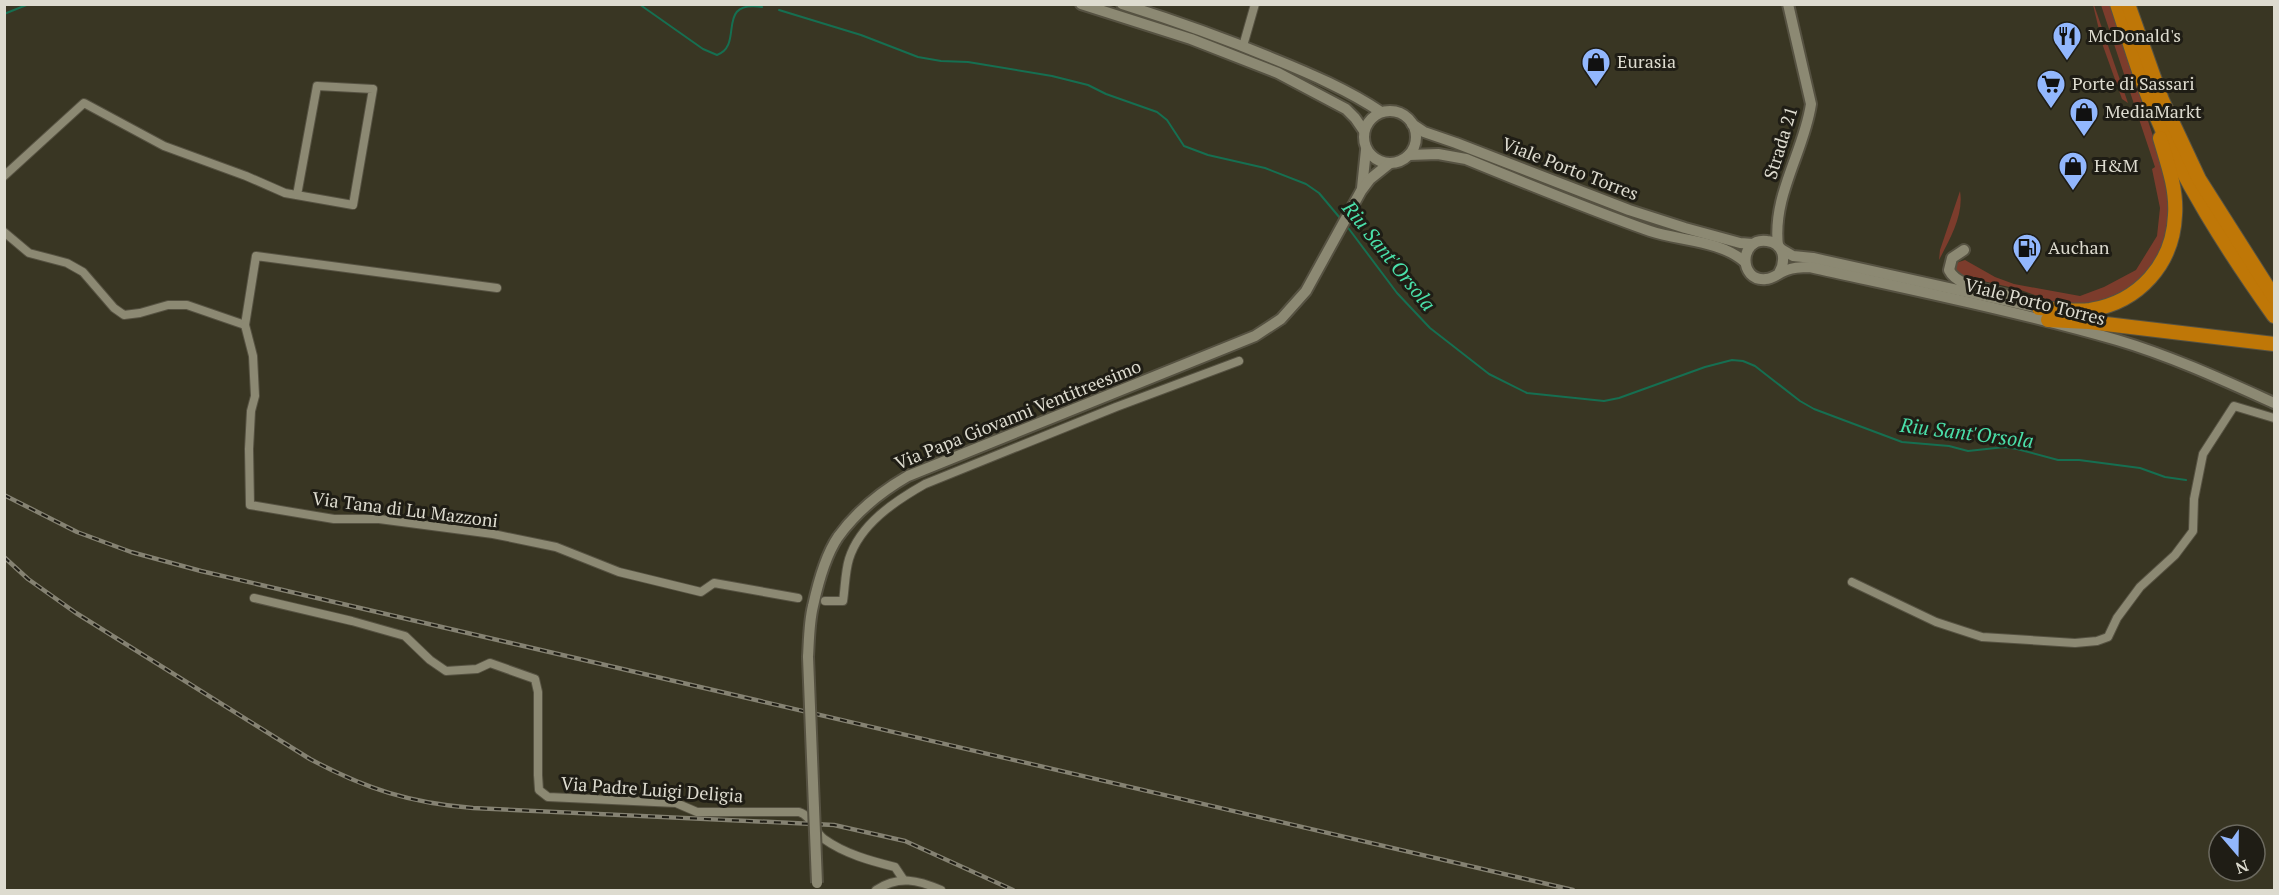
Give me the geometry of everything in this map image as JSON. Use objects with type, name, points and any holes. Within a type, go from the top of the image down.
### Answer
[{"type":"highway","points":[[2034,307],[2088,310],[2116,304],[2139,290],[2157,272],[2171,244],[2175,214],[2171,177],[2151,104],[2116,4]]},
{"type":"highway","points":[[2128,4],[2162,100],[2199,179],[2274,297]]},
{"type":"highway","points":[[2151,104],[2189,183],[2227,249],[2274,316]]},
{"type":"highway","points":[[2034,307],[2089,322]]},
{"type":"highway","points":[[2048,320],[2089,322],[2270,344]]},
{"type":"main road","points":[[1081,4],[1191,39],[1278,73],[1346,109],[1356,118],[1364,131]]},
{"type":"main road","points":[[1122,4],[1243,46],[1337,87],[1381,112]]},
{"type":"main road","name":"Strada 21","points":[[1766,240],[1777,220],[1783,192],[1808,120],[1811,104],[1788,4]]},
{"type":"main road","points":[[1381,112],[1399,112],[1412,124],[1416,134],[1415,145],[1409,155],[1401,161],[1390,164],[1381,162],[1366,150],[1364,131],[1367,123],[1381,112]]},
{"type":"main road","name":"Viale Porto Torres","points":[[1412,124],[1424,132],[1629,210],[1740,243],[1754,244]]},
{"type":"main road","name":"Via Papa Giovanni Ventitreesimo","points":[[1361,191],[1365,174],[1366,150]]},
{"type":"main road","name":"Viale Porto Torres","points":[[1409,155],[1438,154],[1466,159],[1653,232],[1737,254],[1745,262]]},
{"type":"main road","name":"Via Papa Giovanni Ventitreesimo","points":[[817,887],[808,657],[812,608],[822,571],[838,537],[882,492],[908,476],[1255,336],[1281,320],[1306,291],[1361,191],[1370,179],[1390,164]]},
{"type":"main road","name":"Strada 21","points":[[1777,220],[1780,248]]},
{"type":"main road","points":[[1766,240],[1780,248],[1784,257],[1779,273],[1765,279],[1751,275],[1745,262],[1748,248],[1766,240]]},
{"type":"main road","name":"Viale Porto Torres","points":[[1780,248],[1793,256],[1813,258],[2034,307]]},
{"type":"main road","points":[[1964,250],[1952,258],[1949,270],[1959,282],[2012,295],[2034,307]]},
{"type":"main road","name":"Viale Porto Torres","points":[[1779,273],[1790,269],[1810,267],[2048,320],[2129,345],[2215,376],[2274,403]]},
{"type":"street","points":[[1243,46],[1255,4]]},
{"type":"street","points":[[4,176],[84,103],[164,146],[285,193],[354,205],[373,89],[317,86],[297,195]]},
{"type":"street","points":[[4,232],[29,254],[67,263],[83,272],[114,308],[124,315],[168,305],[187,306],[245,326]]},
{"type":"street","name":"Via Tana di Lu Mazzoni","points":[[497,288],[256,256],[245,326],[254,356],[255,396],[250,411],[249,448],[250,505],[334,519],[379,519],[493,534],[556,548],[619,572],[701,592],[714,583],[798,598]]},
{"type":"street","points":[[825,601],[843,601],[849,559],[858,541],[875,520],[898,500],[925,484],[1239,360]]},
{"type":"street","points":[[1115,392],[1116,407]]},
{"type":"street","points":[[1852,582],[1936,622],[1982,637],[2075,643],[2097,641],[2108,637],[2117,618],[2140,587],[2175,555],[2193,531],[2194,499],[2203,454],[2234,406],[2274,418]]},
{"type":"street","name":"Via Padre Luigi Deligia","points":[[254,598],[405,636],[430,660],[446,671],[477,669],[490,663],[535,679],[538,692],[539,790],[548,797],[676,803],[697,812],[799,812],[806,814],[825,840],[861,859],[895,867],[903,879]]},
{"type":"street","points":[[876,891],[903,879],[920,882],[941,891]]},
{"type":"shaded area","points":[[2093,5],[2128,103],[2122,99],[2103,46]]},
{"type":"shaded area","points":[[2101,5],[2110,5],[2171,191],[2169,237],[2145,279],[2100,304],[2062,305],[2018,289],[1961,276],[1954,268],[1956,263],[1965,260],[1995,277],[2014,284],[2080,296],[2104,287],[2136,270],[2157,236],[2160,208],[2152,169],[2155,167]]},
{"type":"shaded area","points":[[1960,191],[1958,218],[1939,260],[1940,250]]},
{"type":"waterway","name":"Riu Sant'Orsola","points":[[4,14],[29,4]]},
{"type":"waterway","name":"Riu Sant'Orsola","points":[[639,4],[703,49],[717,55],[725,50],[729,42],[734,16],[739,10],[747,7],[762,7]]},
{"type":"waterway","name":"Riu Sant'Orsola","points":[[779,10],[861,35],[918,57],[968,62],[1052,76],[1088,85],[1106,94],[1157,112],[1167,120],[1184,146],[1208,155],[1265,168],[1306,184],[1319,193],[1340,218]]},
{"type":"waterway","name":"Riu Sant'Orsola","points":[[1346,225],[1397,293],[1430,328],[1489,374],[1527,393],[1604,401],[1619,398],[1705,367],[1732,360],[1743,361],[1755,366],[1814,409],[1902,442],[1949,446],[1968,451],[2005,447],[2058,460],[2079,460],[2140,468],[2165,477],[2186,480]]},
{"type":"railway","points":[[4,495],[77,532],[131,552],[201,571],[1573,890]]},
{"type":"railway","points":[[4,557],[28,579],[76,613],[310,759],[350,779],[389,793],[450,806],[473,808],[834,825],[905,841],[1013,890]]},
{"type":"place","name":"McDonald's","points":[[2067,62]]},
{"type":"place","name":"Eurasia","points":[[1596,88]]},
{"type":"place","name":"Porte di Sassari","points":[[2051,110]]},
{"type":"place","name":"MediaMarkt","points":[[2084,138]]},
{"type":"place","name":"H&M","points":[[2073,192]]},
{"type":"place","name":"Auchan","points":[[2027,274]]}]
